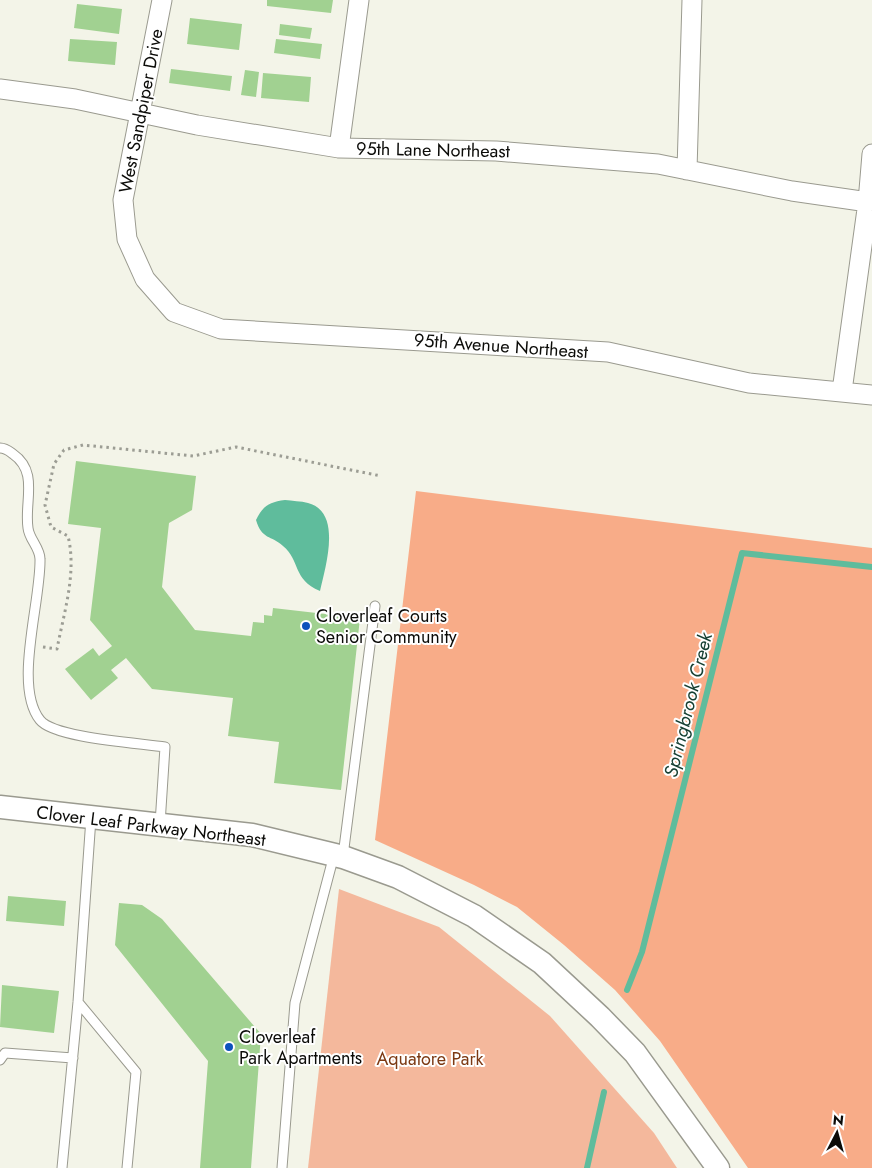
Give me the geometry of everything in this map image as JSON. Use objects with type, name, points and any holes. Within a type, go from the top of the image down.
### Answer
[{"type":"street","name":"West Sandpiper Drive","points":[[145,279],[127,239],[123,200],[162,0]]},
{"type":"street","points":[[339,148],[359,0]]},
{"type":"street","points":[[687,170],[692,0]]},
{"type":"street","name":"95th Lane Northeast","points":[[0,89],[75,99],[197,125],[339,148],[496,151],[658,164],[792,191],[868,202]]},
{"type":"street","points":[[842,392],[868,202],[872,154]]},
{"type":"street","name":"95th Avenue Northeast","points":[[145,279],[174,312],[221,329],[608,352],[750,383],[872,395]]},
{"type":"street","name":"Clover Leaf Parkway Northeast","points":[[0,807],[252,835],[338,856],[398,877],[474,916],[542,963],[600,1017],[635,1054],[718,1168]]},
{"type":"lane","points":[[0,448],[5,448],[23,461],[29,482],[28,530],[40,558],[28,676],[30,700],[40,721],[53,729],[87,737],[165,747],[160,824]]},
{"type":"lane","points":[[282,1168],[295,1003],[338,856],[375,606]]},
{"type":"lane","points":[[62,1168],[78,1002],[91,818]]},
{"type":"lane","points":[[78,1002],[136,1072],[127,1168]]},
{"type":"lane","points":[[0,1060],[6,1053],[73,1058]]},
{"type":"path","points":[[31,645],[57,649],[70,578],[72,554],[68,536],[51,527],[45,505],[54,464],[64,450],[83,445],[193,456],[236,447],[381,476]]},
{"type":"green space","name":"Aquatore Park","points":[[339,889],[439,927],[550,1016],[654,1133],[677,1168],[308,1168]]},
{"type":"shaded area","points":[[416,491],[872,548],[872,1168],[748,1168],[660,1041],[615,990],[564,945],[517,907],[474,885],[375,840]]},
{"type":"shaded area","points":[[285,500],[308,503],[319,508],[325,517],[329,542],[320,591],[305,581],[289,552],[264,534],[258,526],[256,520],[264,508],[275,502]]},
{"type":"building","points":[[267,0],[333,0],[331,13],[267,6]]},
{"type":"building","points":[[77,4],[122,9],[119,34],[74,28]]},
{"type":"building","points":[[190,18],[242,24],[239,50],[187,44]]},
{"type":"building","points":[[280,24],[312,28],[310,39],[279,35]]},
{"type":"building","points":[[70,39],[117,42],[115,65],[68,61]]},
{"type":"building","points":[[276,39],[322,44],[320,59],[274,53]]},
{"type":"building","points":[[171,69],[232,76],[230,91],[169,83]]},
{"type":"building","points":[[245,70],[259,72],[256,97],[241,95]]},
{"type":"building","points":[[263,73],[311,77],[309,102],[261,98]]},
{"type":"building","name":"Cloverleaf Courts Senior Community","points":[[76,461],[196,476],[192,510],[169,523],[162,587],[195,630],[251,636],[253,622],[264,623],[264,615],[272,616],[273,608],[360,618],[341,790],[274,783],[279,742],[228,736],[233,698],[152,689],[126,658],[111,670],[118,678],[91,700],[65,669],[93,648],[99,656],[112,646],[90,620],[101,528],[68,524]]},
{"type":"building","points":[[8,896],[66,901],[64,926],[6,921]]},
{"type":"building","name":"Cloverleaf Park Apartments","points":[[119,903],[142,905],[162,919],[261,1034],[251,1168],[200,1168],[208,1061],[115,945]]},
{"type":"building","points":[[2,985],[59,991],[54,1033],[0,1027]]},
{"type":"waterway","name":"Springbrook Creek","points":[[627,990],[642,952],[742,553],[872,567]]},
{"type":"waterway","name":"Springbrook Creek","points":[[587,1168],[604,1092]]},
{"type":"place","name":"Cloverleaf Courts Senior Community","points":[[306,626]]},
{"type":"place","name":"Cloverleaf Park Apartments","points":[[229,1047]]}]
